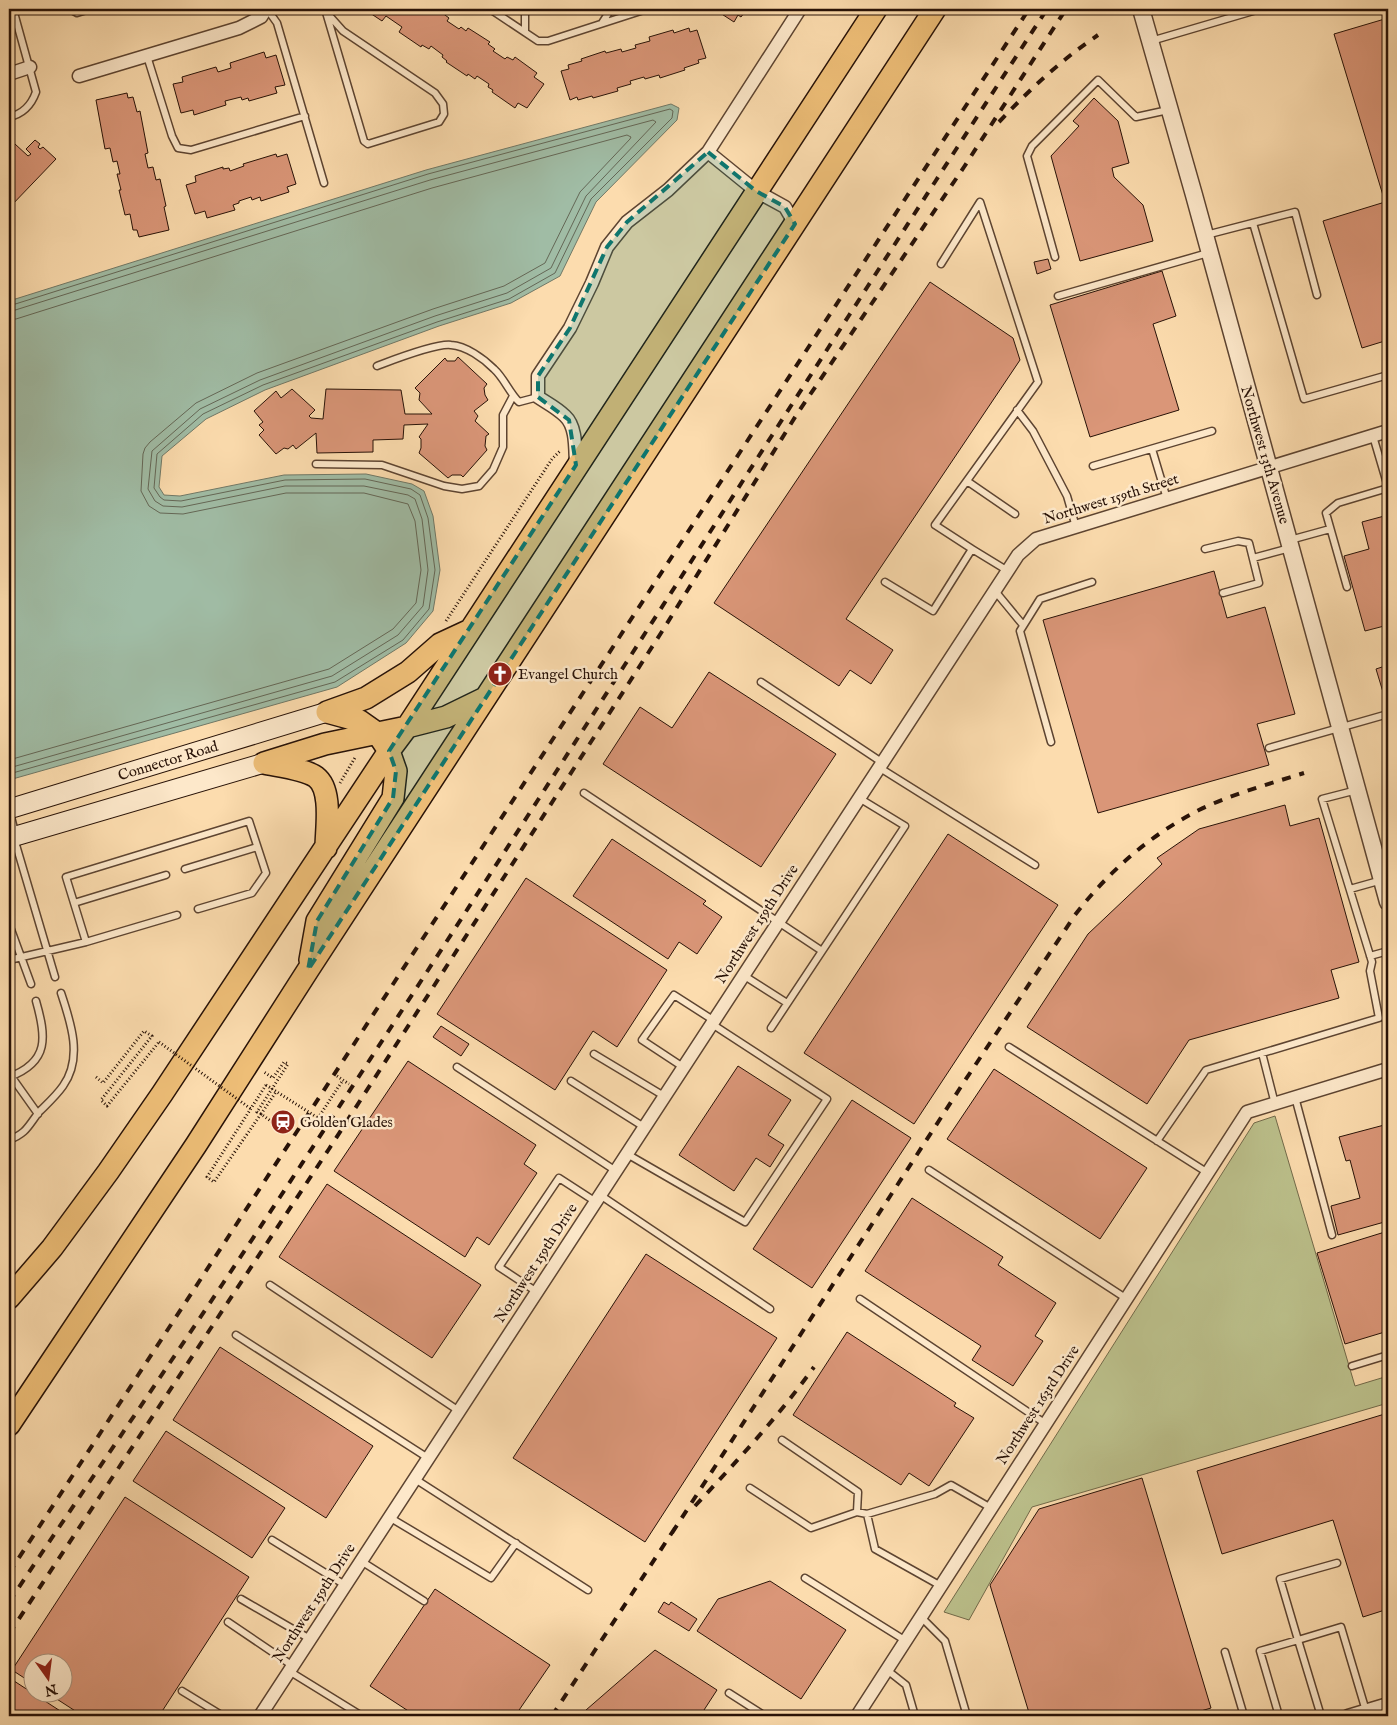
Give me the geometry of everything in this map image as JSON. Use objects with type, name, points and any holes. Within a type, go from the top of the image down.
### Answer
[{"type":"main road","points":[[9,1298],[52,1248],[162,1094],[406,727],[876,9]]},
{"type":"main road","points":[[9,1425],[196,1145],[248,1062],[935,9]]},
{"type":"main road","points":[[327,712],[366,698],[408,672],[440,644],[468,631]]},
{"type":"main road","points":[[264,763],[325,744],[406,727],[446,716],[485,698]]},
{"type":"main road","points":[[308,970],[317,921],[394,798],[396,771],[389,751],[378,733],[360,721],[327,712]]},
{"type":"main road","name":"Connector Road","points":[[9,809],[327,712]]},
{"type":"main road","points":[[264,763],[305,772],[316,777],[322,784],[326,792],[328,804],[326,848]]},
{"type":"main road","name":"Connector Road","points":[[10,832],[264,763]]},
{"type":"street","points":[[79,76],[239,28],[261,17],[266,9]]},
{"type":"street","points":[[576,466],[574,436],[569,420],[538,392],[538,376],[570,328],[607,247],[627,222],[668,190],[708,152],[800,9]]},
{"type":"street","name":"Northwest 13th Avenue","points":[[1140,9],[1210,253],[1340,728],[1379,858],[1388,902]]},
{"type":"street","points":[[9,74],[30,68]]},
{"type":"street","points":[[708,152],[756,191],[785,207],[795,224]]},
{"type":"street","name":"Northwest 159th Street","points":[[839,828],[1018,554],[1036,539],[1388,431]]},
{"type":"street","name":"Northwest 159th Drive","points":[[260,1716],[839,828]]},
{"type":"street","points":[[1275,1104],[1388,1069]]},
{"type":"street","name":"Northwest 163rd Drive","points":[[857,1716],[1247,1112],[1275,1104]]},
{"type":"street","points":[[1356,1714],[1388,1704]]},
{"type":"lane","points":[[9,117],[16,115],[32,104],[36,92],[13,9]]},
{"type":"lane","points":[[70,9],[77,13],[90,9]]},
{"type":"lane","points":[[266,9],[277,24],[324,183]]},
{"type":"lane","points":[[490,9],[538,41],[548,40],[647,9]]},
{"type":"lane","points":[[525,9],[525,32]]},
{"type":"lane","points":[[602,23],[611,9]]},
{"type":"lane","points":[[1150,41],[1260,9]]},
{"type":"lane","points":[[326,10],[343,31],[435,92],[444,109],[444,114],[439,122],[368,144],[364,141],[326,10]]},
{"type":"lane","points":[[147,56],[172,136],[178,148],[191,150],[305,116]]},
{"type":"lane","points":[[1055,257],[1027,156],[1032,146],[1098,80],[1136,116],[1169,109]]},
{"type":"lane","points":[[940,264],[980,202],[1038,382],[935,525],[1008,571]]},
{"type":"lane","points":[[1205,236],[1295,212],[1318,295]]},
{"type":"lane","points":[[1253,223],[1304,399],[1388,375]]},
{"type":"lane","points":[[1058,296],[1210,253]]},
{"type":"lane","points":[[377,366],[450,344],[479,357],[495,370],[519,402],[538,392]]},
{"type":"lane","points":[[316,464],[382,465],[444,486],[462,489],[479,486],[493,470],[503,447],[503,415],[513,396]]},
{"type":"lane","points":[[1017,410],[1033,430],[1068,496],[1076,527]]},
{"type":"lane","points":[[1093,466],[1212,431]]},
{"type":"lane","points":[[1347,586],[1326,513],[1338,503],[1388,488],[1373,436]]},
{"type":"lane","points":[[1152,449],[1167,499]]},
{"type":"lane","points":[[967,481],[1014,514]]},
{"type":"lane","points":[[1253,558],[1330,528]]},
{"type":"lane","points":[[1205,549],[1238,541],[1249,542],[1259,583],[1223,593]]},
{"type":"lane","points":[[886,582],[933,611],[972,549]]},
{"type":"lane","points":[[1051,742],[1020,631],[1040,599],[1092,582]]},
{"type":"lane","points":[[995,591],[1023,625]]},
{"type":"lane","points":[[761,682],[881,766],[1035,865]]},
{"type":"lane","points":[[1269,748],[1388,714]]},
{"type":"lane","points":[[1157,1141],[1206,1070],[1379,1018],[1370,971],[1372,962],[1322,799],[1358,790]]},
{"type":"lane","points":[[584,793],[822,951]]},
{"type":"lane","points":[[772,1028],[904,826],[859,798]]},
{"type":"lane","points":[[86,942],[66,877],[249,820],[266,873],[252,893],[198,909]]},
{"type":"lane","points":[[10,832],[55,977]]},
{"type":"lane","points":[[185,869],[257,847]]},
{"type":"lane","points":[[74,903],[166,875]]},
{"type":"lane","points":[[1350,889],[1382,880]]},
{"type":"lane","points":[[9,960],[86,942],[177,915]]},
{"type":"lane","points":[[9,924],[31,984]]},
{"type":"lane","points":[[1370,956],[1388,951]]},
{"type":"lane","points":[[743,975],[788,1003]]},
{"type":"lane","points":[[9,1140],[24,1133],[63,1086],[70,1071],[74,1043],[72,1026],[61,993]]},
{"type":"lane","points":[[627,1154],[745,1222],[827,1099],[674,995],[642,1040],[684,1067]]},
{"type":"lane","points":[[36,1001],[44,1035],[41,1050],[31,1065],[10,1076],[38,1114]]},
{"type":"lane","points":[[1009,1047],[1208,1172]]},
{"type":"lane","points":[[1262,1053],[1275,1104]]},
{"type":"lane","points":[[594,1054],[664,1096]]},
{"type":"lane","points":[[457,1067],[616,1171]]},
{"type":"lane","points":[[571,1081],[644,1127]]},
{"type":"lane","points":[[1295,1097],[1332,1235]]},
{"type":"lane","points":[[929,1170],[1126,1299]]},
{"type":"lane","points":[[536,1292],[498,1267],[559,1178],[598,1198],[770,1309]]},
{"type":"lane","points":[[270,1285],[459,1411]]},
{"type":"lane","points":[[860,1300],[1046,1424]]},
{"type":"lane","points":[[236,1334],[428,1458]]},
{"type":"lane","points":[[1352,1366],[1388,1355]]},
{"type":"lane","points":[[782,1440],[858,1492],[857,1512]]},
{"type":"lane","points":[[415,1479],[588,1590]]},
{"type":"lane","points":[[750,1488],[811,1528],[857,1512],[867,1514],[935,1494],[951,1485],[991,1508]]},
{"type":"lane","points":[[867,1514],[875,1549],[941,1586]]},
{"type":"lane","points":[[390,1517],[491,1578],[516,1543]]},
{"type":"lane","points":[[272,1540],[346,1585]]},
{"type":"lane","points":[[361,1561],[424,1602]]},
{"type":"lane","points":[[1321,1716],[1280,1579],[1337,1562]]},
{"type":"lane","points":[[805,1578],[906,1641]]},
{"type":"lane","points":[[241,1599],[310,1639]]},
{"type":"lane","points":[[921,1617],[945,1641],[966,1716]]},
{"type":"lane","points":[[228,1622],[362,1716]]},
{"type":"lane","points":[[1279,1716],[1260,1651],[1341,1627],[1356,1714]]},
{"type":"lane","points":[[1225,1652],[1244,1716]]},
{"type":"lane","points":[[887,1670],[906,1685],[915,1716]]},
{"type":"lane","points":[[182,1690],[223,1716]]},
{"type":"lane","points":[[729,1693],[765,1716]]},
{"type":"path","points":[[442,626],[552,459],[565,447]]},
{"type":"path","points":[[337,788],[361,749]]},
{"type":"path","points":[[96,1077],[103,1083],[144,1031],[152,1036],[101,1100],[108,1106],[159,1042],[251,1109]]},
{"type":"path","points":[[248,1062],[274,1078],[284,1062],[288,1064],[257,1112],[283,1130]]},
{"type":"path","points":[[337,1076],[349,1084]]},
{"type":"path","points":[[276,1092],[214,1182],[207,1177],[266,1085],[318,1118],[343,1080]]},
{"type":"highlighted area","points":[[708,152],[756,191],[785,207],[795,224],[308,970],[317,921],[393,798],[396,771],[389,751],[576,465],[569,420],[538,397],[538,376],[570,328],[607,247],[627,222]]},
{"type":"green space","points":[[1275,1116],[1355,1386],[1388,1376],[1388,1403],[1032,1507],[969,1620],[944,1612],[1254,1123]]},
{"type":"water","points":[[671,104],[679,108],[677,120],[596,202],[560,276],[511,303],[439,326],[265,390],[206,419],[162,456],[159,487],[164,495],[180,496],[284,475],[366,474],[412,484],[424,491],[433,516],[440,570],[433,611],[406,643],[337,687],[9,780],[9,301],[426,170]]},
{"type":"building","points":[[372,9],[437,9],[449,18],[447,21],[459,29],[461,27],[466,31],[468,28],[490,42],[488,44],[495,49],[493,51],[505,59],[507,57],[513,60],[515,57],[537,73],[534,77],[544,84],[527,108],[518,103],[515,108],[492,92],[493,90],[488,87],[489,84],[477,76],[475,79],[468,74],[467,76],[446,62],[442,57],[443,55],[431,46],[429,49],[422,45],[421,47],[399,32],[402,27],[386,16],[382,21],[370,13]]},
{"type":"building","points":[[714,9],[747,9],[741,17],[738,15],[734,22]]},
{"type":"building","points":[[1388,18],[1388,340],[1362,348],[1323,221],[1385,202],[1334,34]]},
{"type":"building","points":[[689,28],[690,32],[697,30],[706,58],[698,60],[699,63],[684,68],[685,70],[660,78],[659,75],[630,81],[631,84],[617,88],[618,91],[593,98],[592,96],[578,100],[577,97],[570,100],[561,71],[569,69],[568,65],[605,51],[606,53],[621,49],[622,52],[636,48],[635,45],[650,41],[649,37],[673,30],[674,33]]},
{"type":"building","points":[[264,52],[266,58],[276,55],[285,85],[275,87],[277,93],[249,101],[248,98],[242,100],[241,97],[225,101],[226,105],[194,115],[193,110],[181,113],[173,84],[183,82],[182,77],[216,67],[218,72],[231,68],[230,63]]},
{"type":"building","points":[[127,93],[128,98],[133,97],[137,112],[140,111],[148,153],[145,154],[148,168],[153,167],[156,180],[160,179],[169,230],[139,237],[137,230],[133,230],[130,214],[125,215],[119,190],[121,190],[117,174],[120,174],[117,161],[113,162],[110,148],[105,149],[96,100]]},
{"type":"building","points":[[1094,98],[1118,121],[1129,163],[1112,168],[1114,177],[1143,205],[1153,241],[1080,261],[1051,156],[1079,126],[1073,121]]},
{"type":"building","points":[[35,140],[40,144],[38,147],[40,149],[43,147],[56,159],[9,208],[9,151],[15,144],[28,156],[31,154],[26,149]]},
{"type":"building","points":[[276,154],[277,157],[287,154],[296,184],[287,187],[289,192],[261,201],[260,197],[252,200],[251,197],[233,205],[235,210],[207,218],[205,211],[195,214],[186,185],[196,182],[195,176],[223,167],[223,169],[229,168],[230,171],[244,166],[243,164]]},
{"type":"building","points":[[1048,259],[1051,269],[1037,274],[1034,262]]},
{"type":"building","points":[[1162,271],[1176,316],[1153,324],[1179,410],[1090,437],[1050,305]]},
{"type":"building","points":[[930,282],[1013,338],[1020,360],[846,619],[893,650],[871,684],[850,670],[839,686],[714,603]]},
{"type":"building","points":[[458,357],[487,384],[484,388],[488,400],[474,411],[478,416],[475,421],[489,434],[486,436],[485,446],[487,450],[463,477],[461,475],[452,475],[448,478],[419,453],[421,439],[419,437],[428,424],[404,425],[403,439],[373,440],[373,452],[317,453],[316,433],[296,449],[293,445],[288,449],[284,448],[276,454],[259,435],[264,430],[259,425],[263,422],[254,411],[276,391],[281,398],[292,389],[315,410],[309,416],[311,418],[323,419],[326,389],[401,390],[405,414],[432,414],[419,400],[420,393],[415,388],[445,358],[447,361],[455,361]]},
{"type":"building","points":[[1388,515],[1388,625],[1365,631],[1344,556],[1369,549],[1362,522]]},
{"type":"building","points":[[1214,571],[1227,618],[1265,607],[1295,714],[1257,724],[1269,765],[1098,813],[1043,620]]},
{"type":"building","points":[[1388,665],[1388,701],[1386,702],[1376,669]]},
{"type":"building","points":[[709,672],[836,754],[761,867],[603,764],[640,707],[672,728]]},
{"type":"building","points":[[1285,805],[1290,826],[1319,818],[1359,962],[1331,970],[1339,998],[1189,1040],[1147,1104],[1027,1027],[1088,934],[1162,864],[1157,858],[1199,829]]},
{"type":"building","points":[[948,834],[1058,905],[914,1124],[804,1053]]},
{"type":"building","points":[[612,839],[706,901],[703,904],[722,917],[697,954],[679,942],[668,959],[573,896]]},
{"type":"building","points":[[526,878],[667,970],[617,1047],[593,1031],[555,1090],[437,1014]]},
{"type":"building","points":[[441,1026],[469,1044],[461,1056],[433,1037]]},
{"type":"building","points":[[408,1061],[536,1145],[524,1164],[537,1173],[489,1245],[477,1237],[465,1257],[334,1171]]},
{"type":"building","points":[[738,1066],[791,1100],[768,1135],[784,1145],[770,1167],[756,1158],[734,1191],[679,1155]]},
{"type":"building","points":[[994,1069],[1147,1168],[1100,1239],[947,1139]]},
{"type":"building","points":[[852,1100],[911,1138],[812,1288],[753,1249]]},
{"type":"building","points":[[1388,1124],[1388,1221],[1338,1235],[1331,1206],[1360,1198],[1350,1160],[1346,1161],[1339,1137]]},
{"type":"building","points":[[327,1184],[481,1285],[432,1358],[279,1257]]},
{"type":"building","points":[[912,1198],[1003,1257],[998,1265],[1056,1303],[1035,1336],[1043,1341],[1013,1386],[972,1360],[981,1346],[865,1271]]},
{"type":"building","points":[[1388,1231],[1388,1331],[1345,1344],[1317,1253]]},
{"type":"building","points":[[646,1254],[777,1338],[645,1542],[513,1458]]},
{"type":"building","points":[[847,1332],[956,1403],[954,1406],[974,1418],[929,1486],[909,1473],[901,1485],[793,1415]]},
{"type":"building","points":[[220,1347],[373,1446],[326,1518],[173,1420]]},
{"type":"building","points":[[1388,1413],[1388,1609],[1363,1617],[1333,1520],[1222,1554],[1197,1471]]},
{"type":"building","points":[[166,1431],[285,1508],[252,1558],[133,1481]]},
{"type":"building","points":[[1142,1478],[1211,1708],[1184,1716],[1030,1716],[990,1585],[1039,1509]]},
{"type":"building","points":[[125,1497],[249,1577],[159,1716],[83,1716],[61,1702],[72,1702],[72,1652],[24,1652]]},
{"type":"building","points":[[770,1581],[846,1630],[801,1699],[697,1631],[718,1599]]},
{"type":"building","points":[[435,1589],[550,1665],[515,1716],[416,1716],[370,1686]]},
{"type":"building","points":[[664,1602],[669,1605],[671,1602],[697,1619],[689,1631],[658,1612]]},
{"type":"building","points":[[655,1650],[717,1690],[704,1710],[714,1716],[595,1716],[586,1710]]},
{"type":"building","points":[[22,1655],[22,1676],[12,1670]]},
{"type":"building","points":[[11,1679],[22,1686],[22,1702],[46,1702],[68,1716],[9,1716],[9,1683]]},
{"type":"railway","points":[[9,1573],[1029,9]]},
{"type":"railway","points":[[9,1602],[213,1299],[377,1049],[1047,9]]},
{"type":"railway","points":[[9,1634],[329,1149],[661,633],[797,414],[964,167],[1066,9]]},
{"type":"railway","points":[[999,122],[1046,76],[1098,35]]},
{"type":"railway","points":[[672,1533],[964,1082],[1075,915],[1088,899],[1131,856],[1181,820],[1224,799],[1304,773]]},
{"type":"railway","points":[[695,1506],[772,1421],[814,1367]]},
{"type":"railway","points":[[552,1716],[675,1528]]},
{"type":"place","name":"Evangel Church","points":[[500,674]]},
{"type":"place","name":"Golden Glades","points":[[283,1122]]}]
